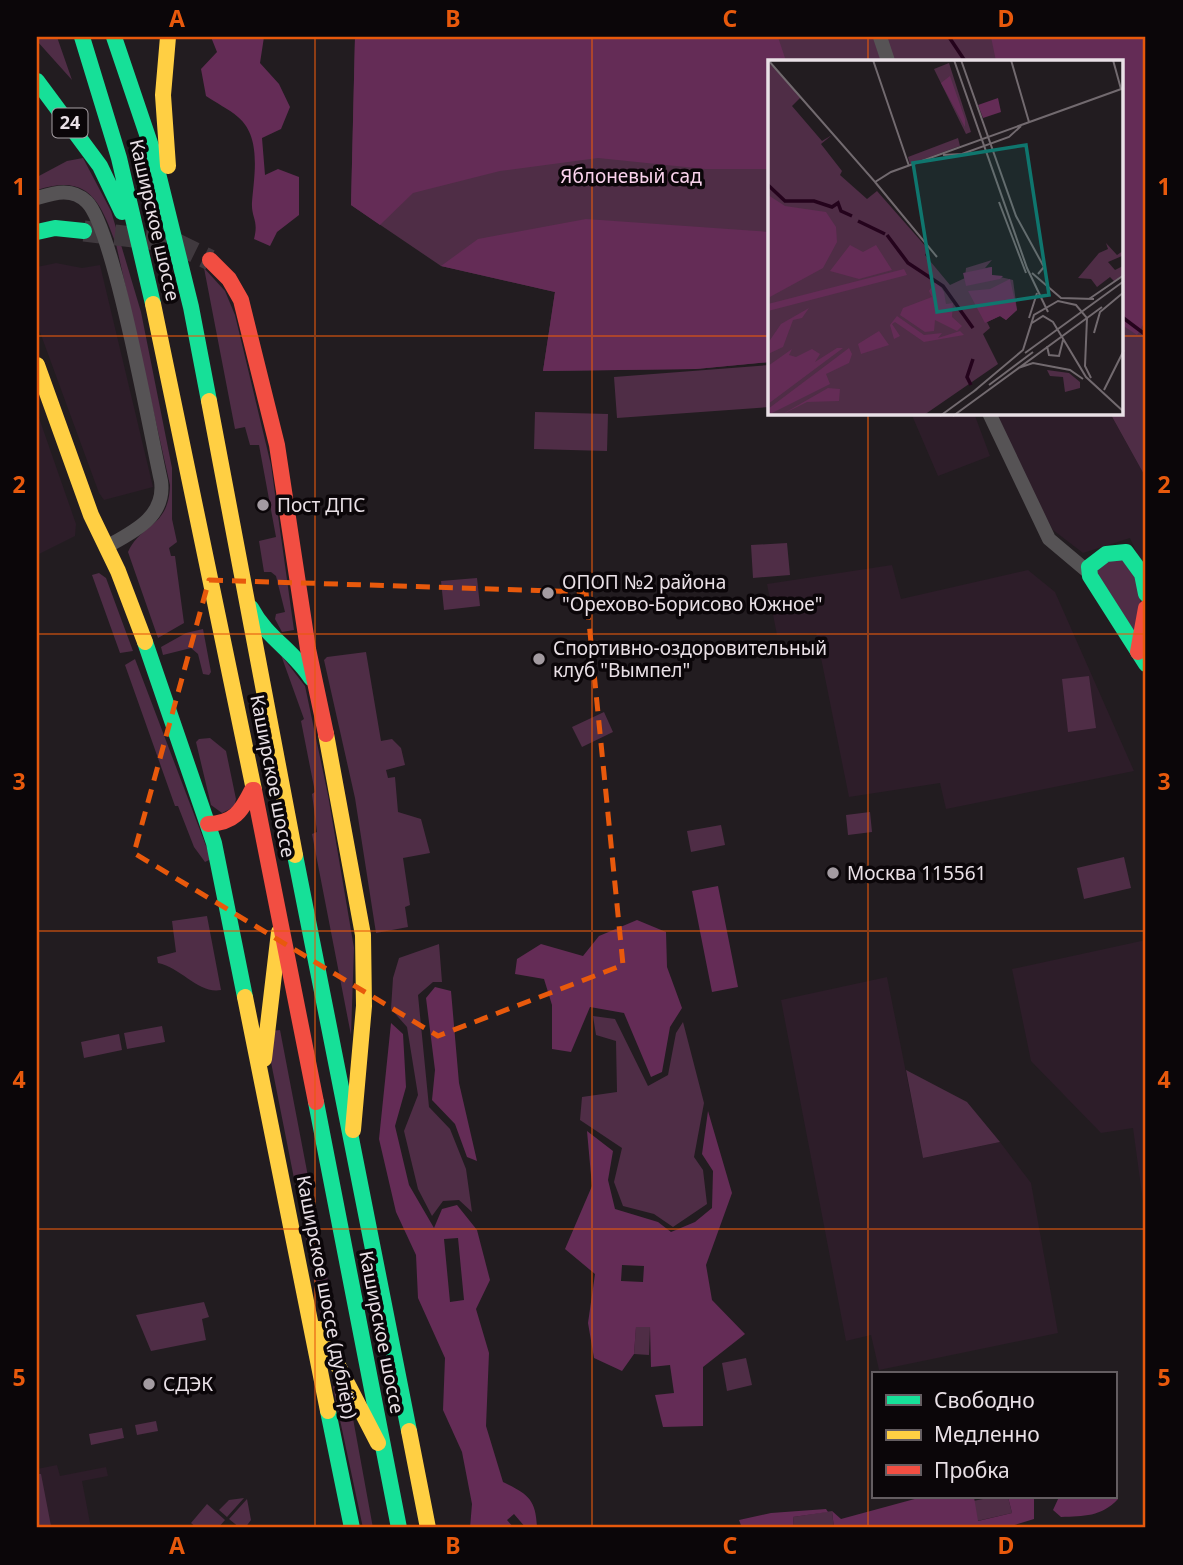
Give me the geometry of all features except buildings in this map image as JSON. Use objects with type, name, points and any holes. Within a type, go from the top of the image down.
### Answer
[{"type":"main road","name":"Каширское шоссе","points":[[82,37],[109,122],[190,475],[399,1528]]},
{"type":"main road","name":"Каширское шоссе","points":[[114,37],[152,149],[217,440],[428,1528]]},
{"type":"main road","points":[[123,37],[128,76]]},
{"type":"main road","points":[[168,37],[164,119],[174,239]]},
{"type":"main road","name":"24","points":[[37,81],[100,166],[139,249]]},
{"type":"main road","points":[[37,230],[55,228],[84,232]]},
{"type":"main road","points":[[210,260],[235,289],[246,315],[281,463],[316,690],[338,792],[364,947],[364,1006],[354,1146]]},
{"type":"main road","name":"Каширское шоссе (дублёр)","points":[[37,365],[91,515],[146,644],[208,824],[262,1073],[352,1528]]},
{"type":"main road","points":[[1142,658],[1087,571],[1098,558],[1116,550],[1126,552],[1142,574],[1146,594]]},
{"type":"main road","points":[[244,589],[260,627],[303,666],[316,690]]},
{"type":"main road","points":[[1142,658],[1146,608]]},
{"type":"main road","points":[[208,824],[227,824],[236,819],[252,790]]},
{"type":"main road","points":[[262,1073],[280,923]]},
{"type":"main road","points":[[309,1308],[386,1459]]},
{"type":"street","points":[[880,37],[888,60]]},
{"type":"street","points":[[37,198],[63,192],[82,198],[94,211],[108,246],[162,485],[160,501],[153,515],[134,531],[106,547]]},
{"type":"street","points":[[990,415],[1049,539],[1087,571]]},
{"type":"highlighted area","points":[[209,580],[586,592],[623,965],[438,1036],[134,853]]},
{"type":"shaded area","points":[[211,37],[264,37],[260,63],[279,84],[290,107],[281,129],[262,138],[265,175],[278,169],[299,177],[299,215],[277,232],[270,246],[254,239],[256,227],[252,202],[255,157],[251,135],[238,117],[206,96],[201,69],[217,52]]},
{"type":"shaded area","points":[[355,37],[778,37],[786,60],[768,60],[768,169],[705,169],[598,158],[500,171],[413,193],[380,225],[351,205]]},
{"type":"shaded area","points":[[991,37],[1146,37],[1146,320],[1137,335],[1124,326],[1124,60],[996,60]]},
{"type":"shaded area","points":[[586,219],[768,232],[768,362],[696,369],[543,371],[555,292],[441,266],[478,239]]},
{"type":"shaded area","points":[[56,263],[82,268],[100,265],[153,487],[104,500],[99,493],[37,324],[37,267]]},
{"type":"shaded area","points":[[37,412],[76,524],[75,536],[37,555]]},
{"type":"shaded area","points":[[912,415],[975,415],[990,456],[938,476]]},
{"type":"shaded area","points":[[994,415],[1111,415],[1146,478],[1146,575],[1130,538],[1083,553],[1053,530],[1004,441]]},
{"type":"shaded area","points":[[892,565],[901,599],[1028,570],[1055,592],[1134,771],[946,809],[940,783],[849,797],[816,633],[777,635],[767,584]]},
{"type":"shaded area","points":[[718,886],[738,987],[712,992],[692,891]]},
{"type":"shaded area","points":[[637,920],[666,932],[667,967],[682,1008],[670,1027],[662,1072],[651,1077],[624,1013],[590,1007],[571,1052],[552,1049],[552,1005],[544,979],[515,974],[517,959],[541,944],[583,956],[599,936]]},
{"type":"shaded area","points":[[1146,940],[1146,1224],[1133,1128],[1101,1133],[1031,1061],[1012,969]]},
{"type":"shaded area","points":[[887,977],[923,1158],[1000,1142],[1031,1183],[1058,1333],[879,1370],[871,1335],[846,1341],[781,1000]]},
{"type":"shaded area","points":[[435,987],[451,991],[459,1083],[477,1161],[467,1157],[455,1124],[432,1100],[435,1070],[426,998]]},
{"type":"shaded area","points":[[391,1023],[403,1034],[406,1087],[395,1126],[409,1185],[434,1228],[442,1209],[457,1205],[477,1230],[490,1280],[476,1309],[489,1353],[486,1426],[503,1482],[529,1499],[535,1510],[537,1528],[526,1528],[514,1514],[507,1520],[514,1528],[470,1528],[472,1504],[462,1452],[443,1410],[445,1358],[418,1298],[416,1255],[396,1212],[379,1139]],"holes":[[[458,1238],[464,1300],[450,1302],[444,1239]]]},
{"type":"shaded area","points":[[708,1111],[732,1193],[706,1265],[712,1300],[745,1334],[703,1367],[703,1426],[663,1427],[655,1395],[674,1393],[670,1365],[651,1367],[650,1327],[636,1327],[634,1354],[622,1371],[594,1358],[588,1323],[595,1274],[565,1249],[592,1186],[587,1131],[613,1151],[608,1180],[615,1209],[658,1222],[671,1232],[695,1222],[712,1208],[713,1171],[702,1154]],"holes":[[[622,1265],[644,1266],[643,1282],[621,1281]]]},
{"type":"shaded area","points":[[57,1465],[60,1476],[106,1467],[108,1476],[82,1481],[91,1528],[37,1528],[37,1469]]},
{"type":"shaded area","points":[[1116,1483],[1118,1499],[1099,1512],[1085,1516],[1061,1517],[1053,1510],[1059,1498],[1116,1498]]},
{"type":"shaded area","points":[[918,1498],[974,1498],[978,1521],[1012,1513],[1008,1498],[1034,1498],[1034,1519],[1005,1528],[834,1528],[832,1511],[841,1519]]},
{"type":"shaded area","points":[[826,1509],[828,1512],[793,1517],[794,1528],[742,1528],[739,1520],[771,1513]]},
{"type":"green space","points":[[37,37],[57,37],[72,80],[37,41]]},
{"type":"green space","name":"Яблоневый сад","points":[[355,37],[1146,37],[1146,478],[1111,415],[1124,415],[1124,60],[768,60],[768,362],[696,369],[543,371],[555,292],[441,266],[351,205]]},
{"type":"green space","points":[[83,158],[111,211],[141,312],[172,468],[172,519],[177,542],[169,548],[171,556],[175,556],[184,623],[158,638],[128,552],[140,535],[165,510],[170,485],[116,244],[104,215],[90,194],[69,185],[37,190],[37,177],[67,161]]},
{"type":"green space","points":[[204,268],[225,291],[235,315],[271,465],[294,630],[282,632],[275,619],[276,614],[285,612],[276,576],[271,572],[264,572],[259,541],[276,537],[259,445],[250,445],[245,427],[235,429]]},
{"type":"green space","points":[[768,365],[768,407],[617,418],[614,377]]},
{"type":"green space","points":[[535,412],[608,414],[607,451],[534,449]]},
{"type":"green space","points":[[787,543],[790,575],[753,578],[751,545]]},
{"type":"green space","points":[[1116,550],[1142,574],[1138,652],[1089,567]]},
{"type":"green space","points":[[99,573],[106,578],[133,651],[120,653],[92,575]]},
{"type":"green space","points":[[477,578],[480,606],[444,610],[441,581]]},
{"type":"green space","points":[[203,629],[211,672],[209,675],[203,674],[198,654],[191,648],[163,655],[161,647],[186,633]]},
{"type":"green space","points":[[366,652],[381,741],[392,739],[401,748],[405,765],[386,770],[388,778],[395,777],[398,812],[421,819],[430,853],[403,858],[410,905],[405,907],[408,927],[376,933],[355,798],[324,660],[327,657]]},
{"type":"green space","points":[[281,655],[305,686],[328,795],[354,948],[351,1035],[312,834],[317,832],[312,794],[315,792],[301,721],[304,719]]},
{"type":"green space","points":[[135,659],[211,859],[205,862],[194,847],[178,806],[175,806],[125,665]]},
{"type":"green space","points":[[1089,676],[1096,728],[1068,732],[1062,679]]},
{"type":"green space","points":[[604,712],[613,732],[582,747],[572,727]]},
{"type":"green space","points":[[210,738],[226,751],[236,799],[234,807],[222,813],[211,805],[196,742]]},
{"type":"green space","points":[[870,812],[872,832],[848,835],[846,815]]},
{"type":"green space","points":[[721,825],[725,845],[691,852],[687,831]]},
{"type":"green space","points":[[1124,857],[1131,888],[1084,899],[1077,868]]},
{"type":"green space","points":[[207,916],[221,990],[197,985],[175,970],[158,963],[157,957],[176,952],[172,921]]},
{"type":"green space","points":[[439,944],[442,982],[433,982],[418,995],[429,1107],[450,1129],[466,1169],[472,1212],[459,1200],[443,1201],[432,1216],[418,1189],[404,1131],[418,1095],[407,1027],[391,1009],[393,978],[399,958]]},
{"type":"green space","points":[[593,1016],[615,1019],[648,1086],[668,1075],[676,1033],[683,1022],[704,1103],[694,1157],[703,1170],[707,1204],[673,1227],[654,1214],[623,1206],[614,1182],[622,1148],[580,1120],[582,1097],[617,1092],[616,1041],[596,1035]]},
{"type":"green space","points":[[162,1026],[165,1042],[127,1049],[124,1033]]},
{"type":"green space","points":[[280,1030],[337,1328],[324,1330],[269,1052],[271,1031]]},
{"type":"green space","points":[[119,1034],[122,1050],[84,1058],[81,1042]]},
{"type":"green space","points":[[906,1070],[967,1102],[1000,1142],[923,1158]]},
{"type":"green space","points":[[204,1302],[209,1317],[202,1319],[206,1340],[151,1351],[136,1315]]},
{"type":"green space","points":[[636,1326],[650,1327],[649,1355],[634,1354]]},
{"type":"green space","points":[[746,1358],[752,1385],[727,1391],[722,1363]]},
{"type":"green space","points":[[335,1383],[352,1413],[373,1528],[363,1528],[333,1387]]},
{"type":"green space","points":[[156,1421],[158,1431],[137,1435],[135,1425]]},
{"type":"green space","points":[[122,1428],[124,1438],[91,1445],[89,1434]]},
{"type":"green space","points":[[37,1474],[41,1474],[51,1526],[37,1528]]},
{"type":"green space","points":[[244,1498],[227,1517],[219,1510],[229,1500]]},
{"type":"green space","points":[[1008,1498],[1012,1513],[977,1521],[973,1501]]},
{"type":"green space","points":[[247,1499],[251,1520],[245,1528],[240,1528],[229,1519]]},
{"type":"green space","points":[[207,1504],[225,1520],[218,1528],[197,1528],[191,1523]]},
{"type":"green space","points":[[832,1511],[834,1528],[794,1528],[793,1517]]},
{"type":"waterway","points":[[949,37],[964,60]]},
{"type":"waterway","points":[[1124,318],[1146,335]]},
{"type":"tunnel","points":[[84,231],[173,242],[210,260]]},
{"type":"traffic: fast","points":[[82,37],[119,158],[153,304]]},
{"type":"traffic: fast","points":[[114,37],[152,149],[191,307],[209,401]]},
{"type":"traffic: fast","points":[[37,81],[100,166],[122,212]]},
{"type":"traffic: fast","points":[[37,232],[55,228],[84,231]]},
{"type":"traffic: fast","points":[[1146,594],[1142,574],[1126,552],[1106,554],[1089,567],[1090,576],[1146,664]]},
{"type":"traffic: fast","points":[[251,608],[264,627],[311,678]]},
{"type":"traffic: fast","points":[[145,642],[214,843],[245,997]]},
{"type":"traffic: fast","points":[[295,855],[409,1431]]},
{"type":"traffic: fast","points":[[316,1102],[399,1528]]},
{"type":"traffic: fast","points":[[328,1411],[352,1528]]},
{"type":"traffic: slow","points":[[168,37],[163,95],[168,166]]},
{"type":"traffic: slow","points":[[153,304],[254,790]]},
{"type":"traffic: slow","points":[[37,365],[91,515],[118,571],[145,642]]},
{"type":"traffic: slow","points":[[209,401],[295,855]]},
{"type":"traffic: slow","points":[[326,734],[363,935],[364,1006],[353,1130]]},
{"type":"traffic: slow","points":[[264,1059],[279,932]]},
{"type":"traffic: slow","points":[[245,997],[328,1411]]},
{"type":"traffic: slow","points":[[319,1329],[378,1443]]},
{"type":"traffic: slow","points":[[409,1431],[428,1528]]},
{"type":"traffic: jam","points":[[210,260],[229,279],[241,300],[277,445],[308,649],[326,734]]},
{"type":"traffic: jam","points":[[1138,652],[1146,608]]},
{"type":"traffic: jam","points":[[208,824],[236,815],[252,790]]},
{"type":"traffic: jam","points":[[254,790],[316,1102]]},
{"type":"place","name":"Пост ДПС","points":[[263,505]]},
{"type":"place","name":"ОПОП №2 района \"Орехово-Борисово Южное\"","points":[[548,593]]},
{"type":"place","name":"Спортивно-оздоровительный клуб \"Вымпел\"","points":[[539,659]]},
{"type":"place","name":"Москва 115561","points":[[833,873]]},
{"type":"place","name":"СДЭК","points":[[149,1384]]}]
